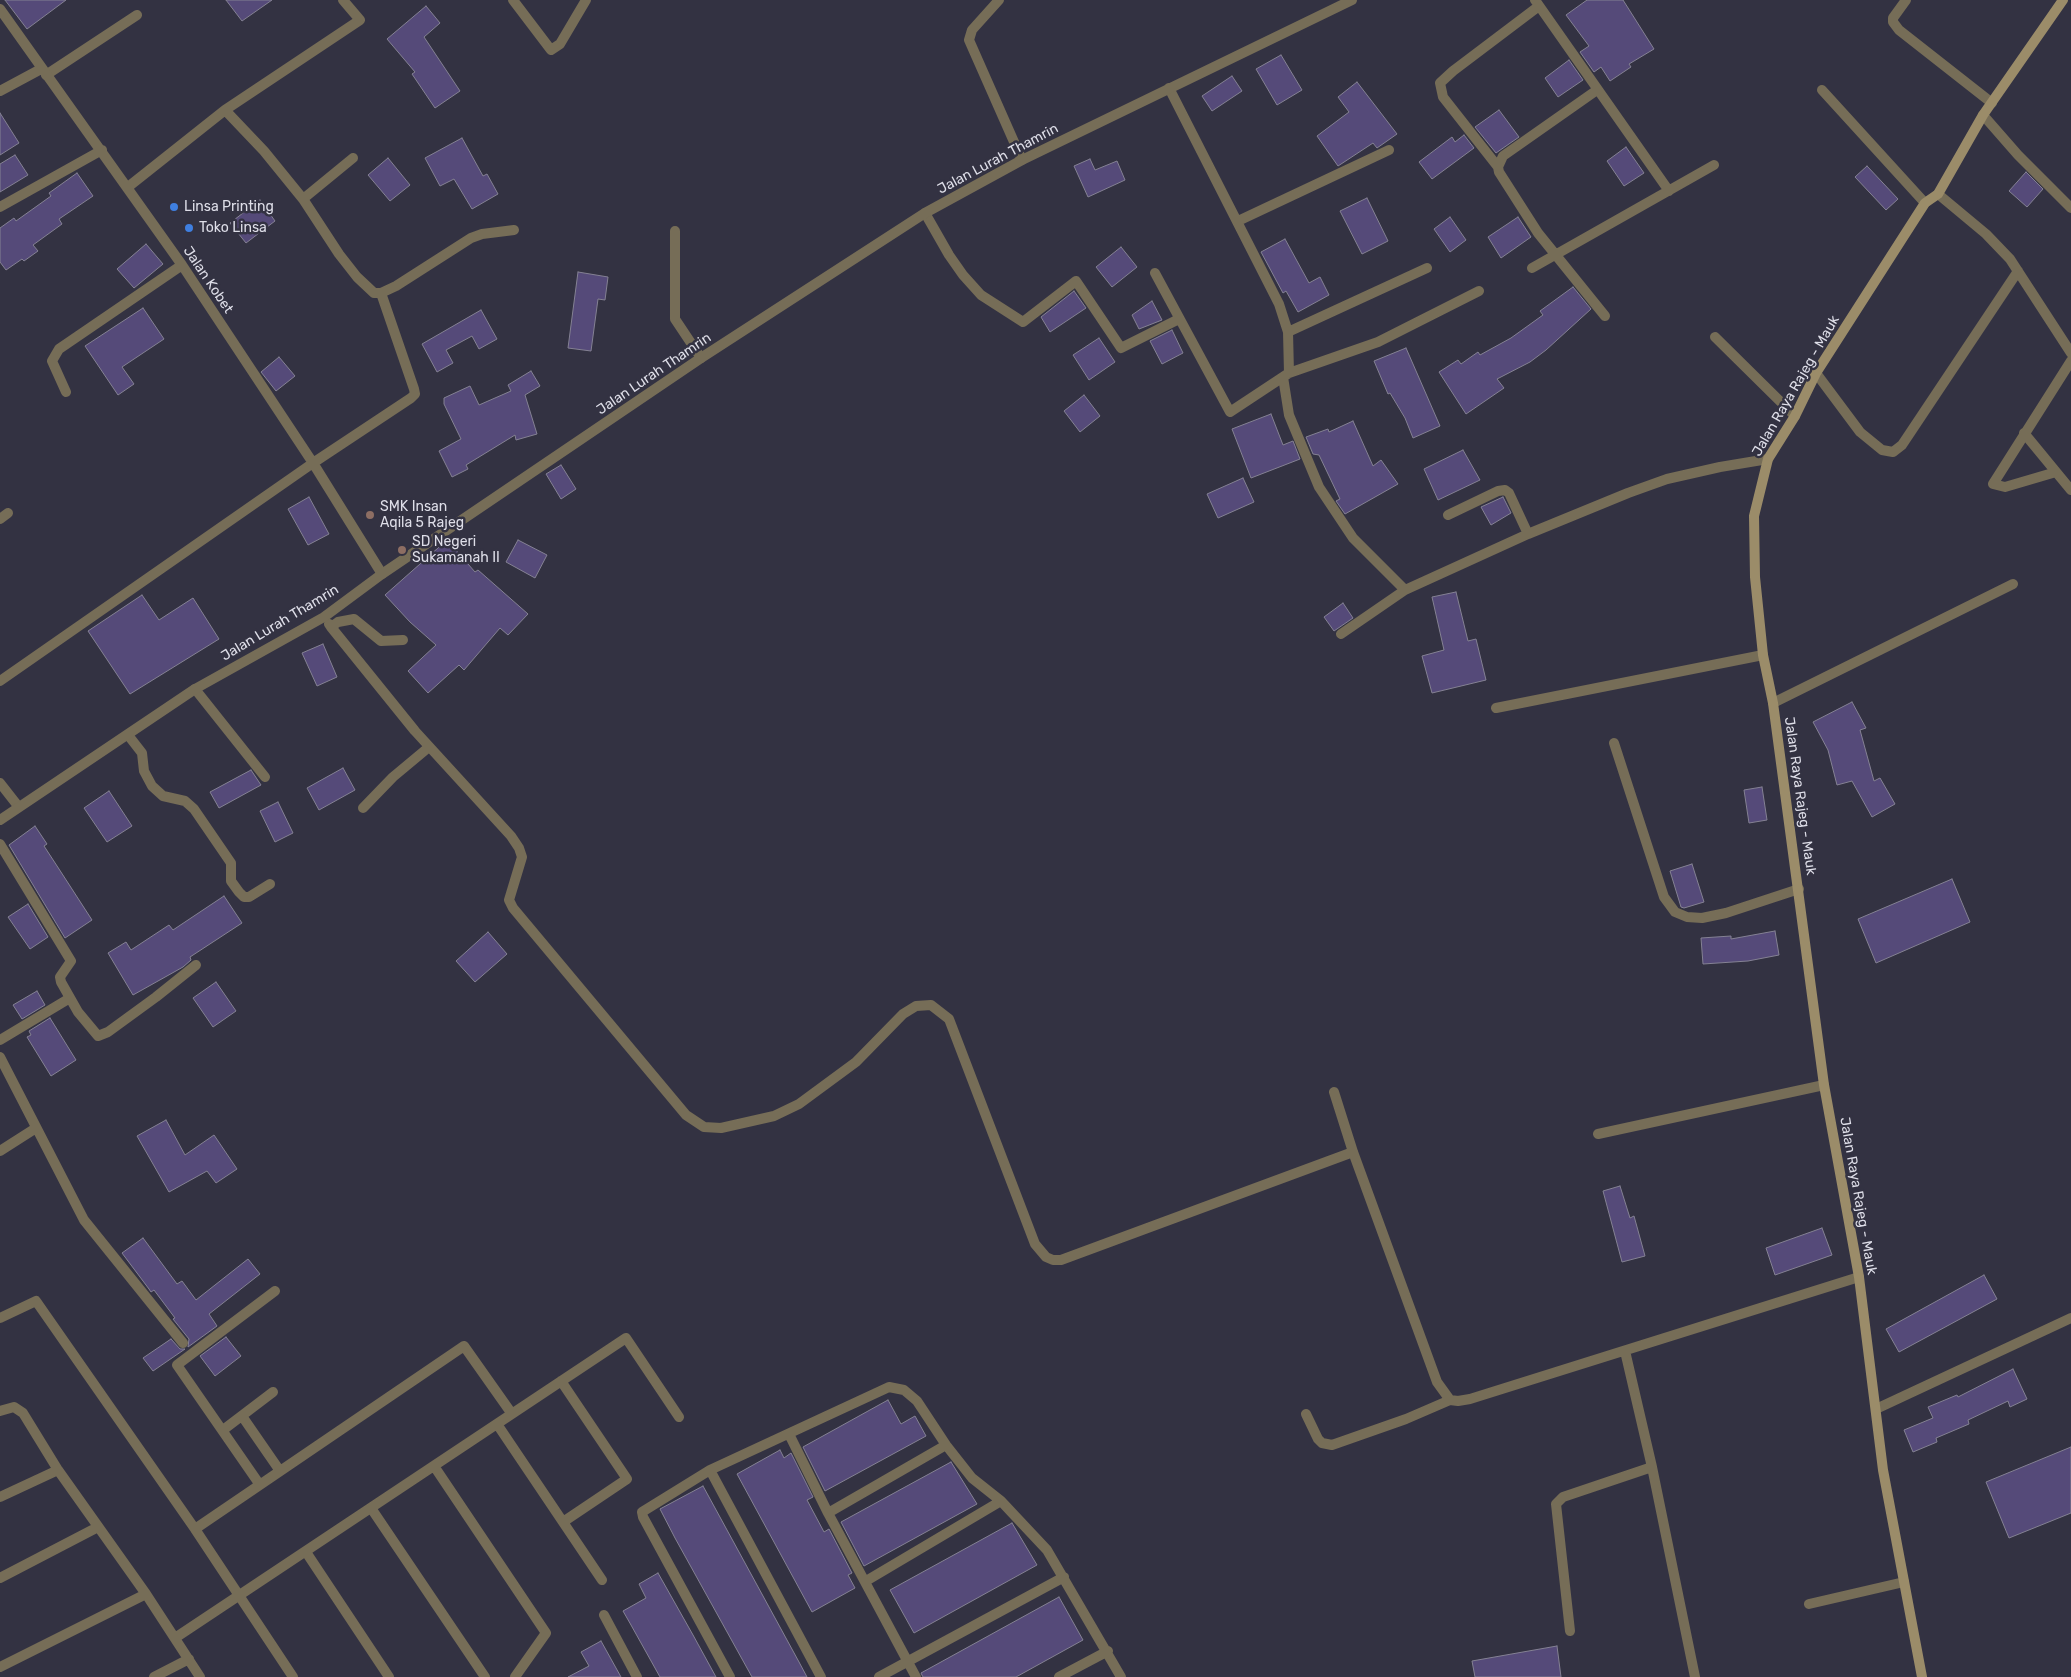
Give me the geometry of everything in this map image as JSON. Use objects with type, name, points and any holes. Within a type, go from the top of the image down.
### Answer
[{"type":"main road","name":"Jalan Raya Rajeg - Mauk","points":[[1922,1677],[1883,1470],[1859,1277],[1824,1084],[1773,703],[1763,655],[1755,577],[1754,532],[1758,498],[1768,459],[1795,416],[1816,373],[1925,203],[1938,194],[1983,115],[2061,1]]},
{"type":"street","points":[[128,187],[225,110],[360,20],[344,0]]},
{"type":"street","points":[[513,0],[551,50],[560,44],[586,0]]},
{"type":"street","points":[[999,0],[972,30],[968,40],[1022,160]]},
{"type":"street","points":[[1906,0],[1893,18],[1893,22],[1900,30],[1992,102]]},
{"type":"street","name":"Jalan Lurah Thamrin","points":[[0,820],[18,806],[195,689],[324,616],[382,574],[701,358],[926,213],[1022,160],[1349,1]]},
{"type":"street","points":[[1605,316],[1538,232],[1499,172],[1498,167],[1443,97],[1440,84],[1453,71],[1537,3],[1669,191]]},
{"type":"street","name":"Jalan Kobet","points":[[0,8],[182,265],[313,463],[382,574]]},
{"type":"street","points":[[0,91],[44,72],[137,15]]},
{"type":"street","points":[[1169,88],[1279,304],[1288,332],[1286,375],[1289,415],[1318,487],[1353,538],[1405,590]]},
{"type":"street","points":[[1498,167],[1501,158],[1597,90]]},
{"type":"street","points":[[1822,90],[1925,203]]},
{"type":"street","points":[[225,110],[264,151],[303,199],[339,254],[357,277],[374,293],[381,293],[396,286],[471,238],[482,234],[514,230]]},
{"type":"street","points":[[1983,115],[2018,155],[2071,208]]},
{"type":"street","points":[[0,207],[102,150]]},
{"type":"street","points":[[1238,221],[1389,150]]},
{"type":"street","points":[[303,199],[353,158]]},
{"type":"street","points":[[1532,268],[1714,165]]},
{"type":"street","points":[[1938,194],[1986,234],[2010,259],[2071,353]]},
{"type":"street","points":[[926,213],[948,255],[962,275],[981,295],[1023,322],[1076,281],[1121,348],[1179,318]]},
{"type":"street","points":[[675,231],[675,319],[701,358]]},
{"type":"street","points":[[66,392],[52,361],[59,348],[182,265]]},
{"type":"street","points":[[1288,332],[1427,268]]},
{"type":"street","points":[[1816,373],[1860,432],[1882,450],[1893,452],[1902,445],[2018,271]]},
{"type":"street","points":[[1154,273],[1230,412],[1286,375],[1378,342],[1479,291]]},
{"type":"street","points":[[0,681],[313,463],[404,403],[414,394],[381,293]]},
{"type":"street","points":[[1715,337],[1795,416]]},
{"type":"street","points":[[2056,472],[2005,487],[1994,486],[1993,482],[2071,361]]},
{"type":"street","points":[[2024,434],[2071,490]]},
{"type":"street","points":[[1341,634],[1405,590],[1528,534],[1667,479],[1768,459]]},
{"type":"street","points":[[1448,515],[1498,491],[1505,490],[1509,493],[1528,534]]},
{"type":"street","points":[[1773,703],[2013,584]]},
{"type":"street","points":[[324,616],[428,747],[511,836],[519,848],[522,857],[509,900],[513,908],[686,1115],[704,1127],[721,1128],[774,1116],[799,1104],[856,1062],[903,1014],[916,1006],[931,1005],[948,1019],[1035,1244],[1046,1258],[1061,1260],[1353,1152]]},
{"type":"street","points":[[332,628],[338,622],[354,619],[376,639],[392,642],[403,640]]},
{"type":"street","points":[[1496,708],[1763,655]]},
{"type":"street","points":[[195,689],[265,777]]},
{"type":"street","points":[[128,735],[142,753],[144,770],[152,786],[163,796],[185,801],[210,832],[231,863],[231,880],[239,892],[244,897],[249,897],[270,884]]},
{"type":"street","points":[[1614,742],[1664,897],[1675,912],[1686,917],[1702,918],[1726,913],[1799,888]]},
{"type":"street","points":[[363,808],[393,777],[428,747]]},
{"type":"street","points":[[0,784],[18,806]]},
{"type":"street","points":[[0,844],[71,961],[60,977],[70,998],[93,1032],[98,1036],[103,1035],[156,998],[196,965]]},
{"type":"street","points":[[0,1040],[70,998]]},
{"type":"street","points":[[0,1057],[84,1220],[183,1343]]},
{"type":"street","points":[[1598,1134],[1824,1084]]},
{"type":"street","points":[[1334,1092],[1353,1152],[1438,1382],[1450,1400]]},
{"type":"street","points":[[0,1151],[36,1128]]},
{"type":"street","points":[[1306,1414],[1318,1439],[1322,1443],[1332,1445],[1406,1419],[1450,1400],[1458,1401],[1470,1398],[1859,1277]]},
{"type":"street","points":[[260,1485],[177,1365],[275,1290]]},
{"type":"street","points":[[0,1318],[36,1300],[195,1530],[293,1677]]},
{"type":"street","points":[[1876,1409],[2071,1318]]},
{"type":"street","points":[[176,1638],[626,1338],[679,1418]]},
{"type":"street","points":[[195,1530],[464,1346],[512,1414]]},
{"type":"street","points":[[1625,1351],[1652,1467],[1695,1677]]},
{"type":"street","points":[[561,1381],[627,1479],[563,1522]]},
{"type":"street","points":[[730,1677],[641,1513],[647,1507],[710,1470],[889,1387],[904,1390],[917,1401],[946,1445],[972,1478],[1001,1502],[1032,1532],[1064,1577],[1122,1677]]},
{"type":"street","points":[[223,1430],[273,1392]]},
{"type":"street","points":[[0,1411],[14,1407],[23,1413],[58,1470],[146,1594],[200,1677]]},
{"type":"street","points":[[242,1416],[280,1471]]},
{"type":"street","points":[[497,1424],[602,1580]]},
{"type":"street","points":[[789,1434],[828,1513],[916,1677]]},
{"type":"street","points":[[828,1513],[946,1445]]},
{"type":"street","points":[[434,1466],[546,1633],[515,1677]]},
{"type":"street","points":[[1570,1631],[1556,1504],[1564,1497],[1652,1467]]},
{"type":"street","points":[[0,1497],[58,1470]]},
{"type":"street","points":[[710,1470],[821,1677]]},
{"type":"street","points":[[866,1582],[1001,1502]]},
{"type":"street","points":[[371,1508],[485,1677]]},
{"type":"street","points":[[0,1578],[98,1527]]},
{"type":"street","points":[[306,1552],[389,1677]]},
{"type":"street","points":[[879,1677],[1064,1577]]},
{"type":"street","points":[[1809,1604],[1904,1582]]},
{"type":"street","points":[[0,1667],[146,1594]]},
{"type":"street","points":[[604,1615],[637,1677]]},
{"type":"street","points":[[1059,1677],[1108,1651]]},
{"type":"street","points":[[154,1677],[189,1659]]},
{"type":"building","points":[[5,0],[66,0],[27,29]]},
{"type":"building","points":[[226,0],[272,0],[242,21]]},
{"type":"building","points":[[1587,0],[1623,0],[1654,49],[1629,64],[1631,67],[1610,81],[1601,67],[1594,72],[1580,52],[1589,46],[1566,15]]},
{"type":"building","points":[[426,6],[440,23],[424,37],[460,91],[435,108],[412,74],[415,72],[387,39]]},
{"type":"building","points":[[1281,55],[1302,90],[1277,105],[1256,69]]},
{"type":"building","points":[[1569,60],[1583,80],[1558,97],[1545,78]]},
{"type":"building","points":[[1232,76],[1242,91],[1212,111],[1202,96]]},
{"type":"building","points":[[1357,82],[1397,134],[1377,148],[1373,143],[1338,166],[1317,136],[1349,112],[1338,97]]},
{"type":"building","points":[[1499,110],[1519,137],[1496,153],[1475,127]]},
{"type":"building","points":[[0,113],[19,143],[0,155]]},
{"type":"building","points":[[1464,135],[1474,148],[1432,179],[1419,162],[1452,137],[1455,142]]},
{"type":"building","points":[[462,138],[483,176],[487,174],[498,194],[472,209],[454,179],[440,186],[425,158]]},
{"type":"building","points":[[1626,147],[1644,173],[1624,186],[1607,161]]},
{"type":"building","points":[[15,155],[28,175],[0,192],[0,164]]},
{"type":"building","points":[[388,158],[410,185],[390,201],[368,175]]},
{"type":"building","points":[[1090,159],[1095,170],[1117,161],[1125,180],[1088,197],[1074,166]]},
{"type":"building","points":[[1867,166],[1898,199],[1886,210],[1855,177]]},
{"type":"building","points":[[2026,172],[2043,189],[2027,207],[2009,191]]},
{"type":"building","points":[[77,173],[93,196],[59,219],[62,224],[33,245],[38,251],[6,270],[0,262],[0,228],[14,218],[16,221],[51,196],[49,193]]},
{"type":"building","points":[[1367,198],[1388,241],[1362,254],[1340,211]]},
{"type":"building","points":[[260,200],[275,221],[246,243],[230,223]]},
{"type":"building","points":[[1450,217],[1466,240],[1450,252],[1434,229]]},
{"type":"building","points":[[1518,217],[1531,237],[1501,258],[1488,237]]},
{"type":"building","points":[[1285,239],[1309,283],[1320,277],[1329,295],[1298,312],[1286,291],[1283,293],[1261,252]]},
{"type":"building","points":[[146,244],[163,264],[134,288],[117,269]]},
{"type":"building","points":[[1121,247],[1137,267],[1112,287],[1096,267]]},
{"type":"building","points":[[578,272],[608,277],[605,300],[598,299],[591,351],[568,348]]},
{"type":"building","points":[[1573,287],[1591,309],[1530,362],[1497,379],[1504,388],[1466,414],[1439,372],[1458,360],[1461,364],[1478,352],[1480,355],[1511,338],[1543,315],[1540,311]]},
{"type":"building","points":[[1074,291],[1086,308],[1050,332],[1041,317]]},
{"type":"building","points":[[1152,301],[1162,320],[1139,329],[1132,315]]},
{"type":"building","points":[[143,308],[164,339],[122,367],[134,384],[118,395],[85,346]]},
{"type":"building","points":[[481,310],[497,339],[479,349],[472,336],[446,350],[453,363],[437,372],[422,344]]},
{"type":"building","points":[[1172,330],[1183,353],[1162,364],[1150,341]]},
{"type":"building","points":[[1099,338],[1115,362],[1089,380],[1073,355]]},
{"type":"building","points":[[1406,348],[1440,426],[1413,438],[1405,418],[1390,393],[1388,394],[1374,361]]},
{"type":"building","points":[[279,357],[295,376],[276,391],[261,372]]},
{"type":"building","points":[[531,371],[540,386],[525,395],[537,434],[516,440],[515,435],[466,465],[468,469],[452,477],[439,451],[461,439],[444,404],[444,398],[470,386],[479,405],[511,391],[508,385]]},
{"type":"building","points":[[1084,395],[1100,416],[1080,432],[1064,411]]},
{"type":"building","points":[[1271,414],[1283,445],[1293,441],[1300,459],[1251,478],[1232,429]]},
{"type":"building","points":[[1353,421],[1373,466],[1381,460],[1398,484],[1345,514],[1336,501],[1340,499],[1319,455],[1313,454],[1306,437],[1328,429],[1329,432]]},
{"type":"building","points":[[1463,450],[1480,480],[1438,500],[1424,469]]},
{"type":"building","points":[[561,465],[576,489],[561,499],[546,474]]},
{"type":"building","points":[[1243,478],[1254,502],[1218,518],[1207,494]]},
{"type":"building","points":[[309,497],[329,534],[308,545],[288,509]]},
{"type":"building","points":[[1503,497],[1511,513],[1491,525],[1481,507]]},
{"type":"building","points":[[447,540],[475,572],[478,570],[528,614],[508,635],[500,628],[464,670],[459,665],[428,693],[408,671],[436,645],[410,622],[385,595]]},
{"type":"building","points":[[518,540],[547,555],[535,578],[506,562]]},
{"type":"building","points":[[1456,592],[1468,641],[1476,639],[1486,680],[1432,693],[1422,656],[1444,650],[1432,597]]},
{"type":"building","points":[[142,595],[159,620],[193,598],[219,639],[130,694],[88,631]]},
{"type":"building","points":[[1343,603],[1353,618],[1334,631],[1324,617]]},
{"type":"building","points":[[323,644],[337,677],[317,686],[302,653]]},
{"type":"building","points":[[1852,702],[1866,728],[1860,730],[1874,781],[1880,778],[1895,804],[1872,817],[1852,781],[1837,785],[1828,750],[1813,722]]},
{"type":"building","points":[[343,768],[355,790],[319,810],[307,788]]},
{"type":"building","points":[[251,770],[261,785],[219,808],[210,792]]},
{"type":"building","points":[[1762,787],[1767,820],[1749,823],[1744,790]]},
{"type":"building","points":[[109,791],[132,826],[107,842],[84,808]]},
{"type":"building","points":[[278,802],[293,833],[275,842],[260,811]]},
{"type":"building","points":[[35,826],[47,844],[44,846],[92,920],[65,938],[9,845]]},
{"type":"building","points":[[1692,864],[1704,902],[1684,908],[1681,907],[1670,871]]},
{"type":"building","points":[[1952,879],[1970,922],[1876,963],[1858,919]]},
{"type":"building","points":[[224,896],[242,923],[190,957],[191,960],[183,967],[133,995],[108,953],[126,942],[131,950],[169,925],[173,930]]},
{"type":"building","points":[[28,904],[48,937],[30,949],[8,917]]},
{"type":"building","points":[[1775,931],[1779,955],[1748,961],[1703,964],[1701,938],[1731,936],[1731,939]]},
{"type":"building","points":[[488,932],[507,954],[475,982],[456,961]]},
{"type":"building","points":[[216,982],[236,1011],[213,1027],[193,998]]},
{"type":"building","points":[[37,991],[45,1005],[22,1019],[13,1005]]},
{"type":"building","points":[[50,1018],[76,1060],[51,1076],[27,1037],[31,1035],[29,1031]]},
{"type":"building","points":[[166,1120],[185,1155],[214,1135],[237,1169],[216,1183],[207,1171],[169,1192],[137,1136]]},
{"type":"building","points":[[1620,1186],[1630,1218],[1634,1216],[1645,1256],[1622,1262],[1603,1191]]},
{"type":"building","points":[[1822,1228],[1832,1255],[1775,1275],[1766,1248]]},
{"type":"building","points":[[143,1238],[177,1284],[182,1281],[196,1300],[248,1259],[260,1274],[209,1314],[217,1326],[188,1347],[189,1339],[173,1319],[175,1318],[154,1290],[151,1292],[122,1253]]},
{"type":"building","points":[[1984,1275],[1997,1299],[1899,1352],[1886,1329]]},
{"type":"building","points":[[226,1337],[241,1356],[215,1376],[200,1356]]},
{"type":"building","points":[[171,1339],[180,1349],[185,1349],[153,1371],[143,1358]]},
{"type":"building","points":[[2013,1369],[2027,1399],[2010,1407],[2008,1401],[1968,1420],[1969,1424],[1936,1438],[1937,1442],[1913,1452],[1904,1430],[1933,1418],[1928,1407],[1957,1395],[1958,1397]]},
{"type":"building","points":[[888,1400],[901,1424],[915,1416],[926,1436],[825,1491],[803,1447]]},
{"type":"building","points":[[2071,1447],[2071,1513],[2009,1538],[1986,1482]]},
{"type":"building","points":[[780,1450],[784,1458],[791,1453],[813,1497],[807,1500],[824,1532],[829,1529],[852,1573],[848,1575],[855,1588],[812,1612],[737,1474]]},
{"type":"building","points":[[951,1462],[977,1504],[864,1566],[841,1522]]},
{"type":"building","points":[[703,1486],[807,1677],[752,1677],[675,1538],[660,1509]]},
{"type":"building","points":[[1012,1523],[1037,1565],[914,1633],[890,1590]]},
{"type":"building","points":[[658,1573],[716,1677],[660,1677],[623,1611],[646,1598],[639,1584]]},
{"type":"building","points":[[1059,1597],[1083,1640],[1016,1677],[923,1677],[921,1673]]},
{"type":"building","points":[[601,1641],[621,1677],[568,1677],[589,1666],[581,1652]]},
{"type":"building","points":[[1557,1646],[1561,1677],[1475,1677],[1472,1661]]},
{"type":"place","name":"Linsa Printing","points":[[174,207]]},
{"type":"place","name":"Toko Linsa","points":[[189,228]]},
{"type":"place","name":"SMK Insan Aqila 5 Rajeg","points":[[370,515]]},
{"type":"place","name":"SD Negeri Sukamanah II","points":[[402,550]]}]
